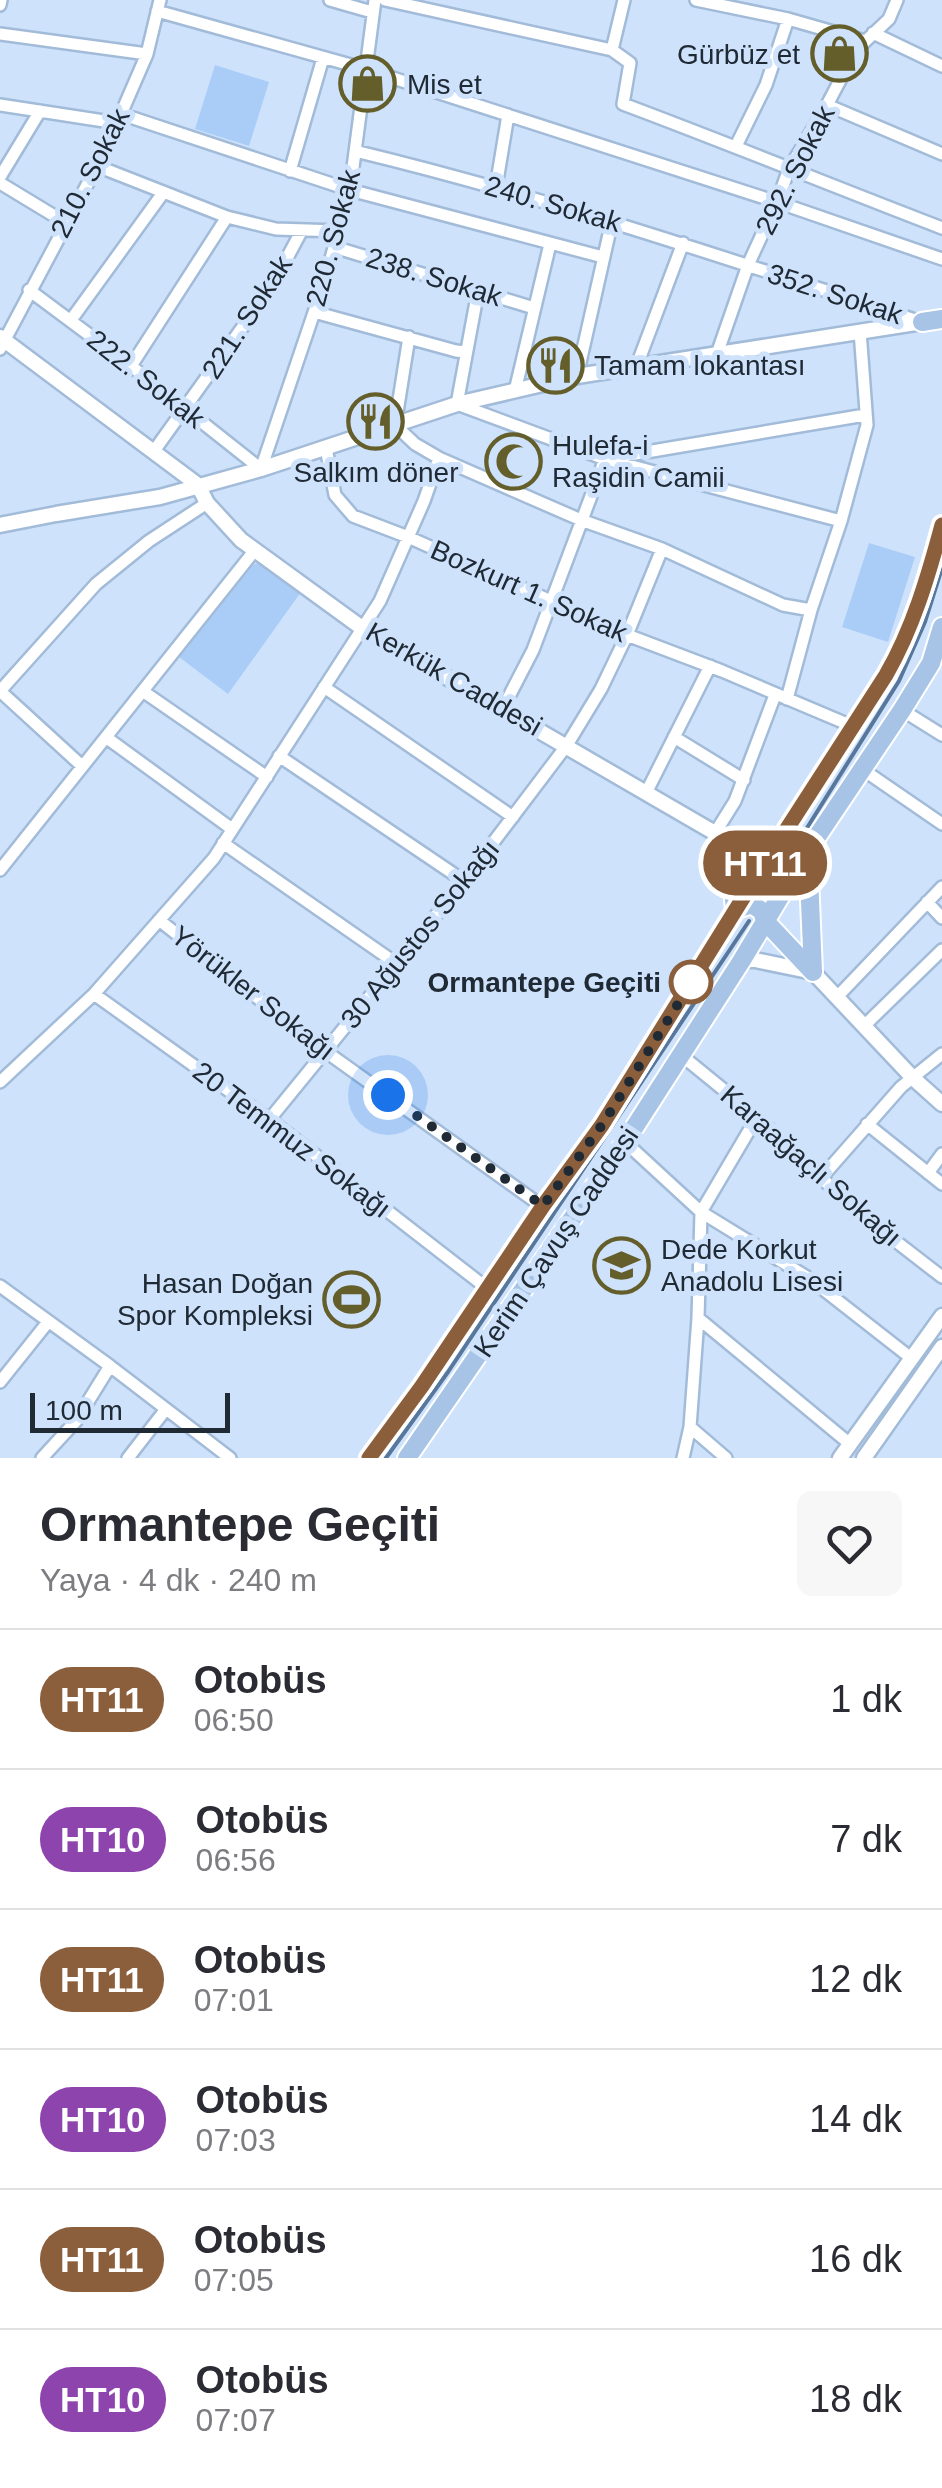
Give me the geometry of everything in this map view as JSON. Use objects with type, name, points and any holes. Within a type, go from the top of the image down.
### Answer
[{"type":"main road","points":[[922,322],[942,320]]},
{"type":"main road","points":[[368,1458],[602,1125],[902,648],[928,578],[942,525]]},
{"type":"main road","name":"Kerim Çavuş Caddesi","points":[[407,1458],[626,1142],[808,850],[931,663],[942,627]]},
{"type":"main road","points":[[729,849],[761,869],[775,884],[788,886]]},
{"type":"main road","points":[[729,849],[735,910]]},
{"type":"main road","points":[[808,850],[813,972]]},
{"type":"main road","points":[[735,910],[754,905],[813,972]]},
{"type":"street","points":[[330,0],[374,6]]},
{"type":"street","points":[[386,0],[612,50],[630,63],[623,104],[942,228]]},
{"type":"street","points":[[612,50],[624,0]]},
{"type":"street","points":[[696,0],[869,37],[942,66]]},
{"type":"street","name":"292. Sokak","points":[[718,354],[748,265],[788,169],[856,50],[889,19],[896,0]]},
{"type":"street","points":[[158,5],[508,114],[942,259]]},
{"type":"street","name":"210. Sokak","points":[[2,342],[97,166],[147,54],[158,5]]},
{"type":"street","name":"220. Sokak","points":[[261,470],[350,190],[374,6]]},
{"type":"street","points":[[736,146],[766,85],[788,18]]},
{"type":"street","points":[[0,34],[147,54]]},
{"type":"street","points":[[290,171],[323,58]]},
{"type":"street","points":[[0,105],[119,118],[350,190],[603,257]]},
{"type":"street","points":[[827,106],[942,154]]},
{"type":"street","points":[[40,111],[0,180],[66,223]]},
{"type":"street","points":[[496,187],[508,114]]},
{"type":"street","name":"240. Sokak","points":[[354,151],[496,187],[748,265]]},
{"type":"street","points":[[97,166],[226,217],[276,229],[338,231]]},
{"type":"street","points":[[71,320],[163,194]]},
{"type":"street","points":[[131,366],[226,217]]},
{"type":"street","points":[[577,376],[612,221]]},
{"type":"street","name":"221. Sokak","points":[[154,451],[272,286],[302,230]]},
{"type":"street","points":[[637,365],[683,243]]},
{"type":"street","points":[[515,390],[550,244]]},
{"type":"street","name":"238. Sokak","points":[[334,247],[534,308]]},
{"type":"street","name":"352. Sokak","points":[[748,265],[922,322]]},
{"type":"street","name":"222. Sokak","points":[[29,290],[261,470]]},
{"type":"street","points":[[457,404],[478,291]]},
{"type":"street","points":[[314,312],[465,352]]},
{"type":"street","points":[[0,525],[160,497],[261,470],[457,404],[577,376],[922,322]]},
{"type":"street","points":[[715,833],[735,801],[781,697],[841,521],[867,426],[860,331]]},
{"type":"street","points":[[395,425],[409,337]]},
{"type":"street","points":[[2,342],[198,485]]},
{"type":"street","points":[[457,404],[605,459],[841,521]]},
{"type":"street","points":[[605,459],[865,415]]},
{"type":"street","points":[[395,425],[415,444],[440,458],[580,520],[662,549],[783,604],[812,610]]},
{"type":"street","name":"Bozkurt 1. Sokak","points":[[326,448],[335,495],[353,516],[408,536],[627,635],[852,726]]},
{"type":"street","points":[[0,1082],[94,994],[214,858],[380,601],[440,458]]},
{"type":"street","points":[[503,708],[533,650],[605,459]]},
{"type":"street","name":"Kerkük Caddesi","points":[[198,485],[207,504],[240,540],[362,628],[715,833],[729,849]]},
{"type":"street","points":[[82,766],[0,691],[96,584],[148,541],[207,504]]},
{"type":"street","name":"30 Ağustos Sokağı","points":[[269,1120],[464,881],[567,744],[627,635],[662,549]]},
{"type":"street","points":[[0,870],[254,550]]},
{"type":"street","points":[[646,793],[710,666]]},
{"type":"street","points":[[324,687],[513,816]]},
{"type":"street","points":[[144,692],[267,777]]},
{"type":"street","points":[[902,710],[941,732]]},
{"type":"street","points":[[674,737],[744,780]]},
{"type":"street","points":[[107,738],[232,829]]},
{"type":"street","points":[[278,756],[464,881]]},
{"type":"street","points":[[862,768],[942,824]]},
{"type":"street","points":[[729,849],[750,849],[786,831]]},
{"type":"street","points":[[223,843],[396,964]]},
{"type":"street","points":[[838,996],[942,887]]},
{"type":"street","points":[[927,902],[942,918]]},
{"type":"street","name":"Yörükler Sokağı","points":[[159,920],[325,1051],[543,1206]]},
{"type":"street","points":[[865,1025],[942,950]]},
{"type":"street","points":[[742,960],[813,972],[942,1104]]},
{"type":"street","name":"20 Temmuz Sokağı","points":[[94,994],[269,1120],[488,1288]]},
{"type":"street","name":"Karaağaçlı Sokağı","points":[[681,1054],[888,1236],[942,1277]]},
{"type":"street","points":[[821,1178],[900,1088],[942,1054]]},
{"type":"street","points":[[683,1458],[690,1428],[701,1212],[757,1117]]},
{"type":"street","points":[[867,1124],[942,1184]]},
{"type":"street","points":[[626,1142],[701,1212],[810,1279],[912,1358]]},
{"type":"street","points":[[928,1173],[942,1154]]},
{"type":"street","points":[[0,1286],[227,1457]]},
{"type":"street","points":[[840,1458],[942,1316]]},
{"type":"street","points":[[698,1318],[850,1444]]},
{"type":"street","points":[[0,1382],[48,1322]]},
{"type":"street","points":[[865,1458],[942,1347]]},
{"type":"street","points":[[42,1458],[76,1420],[110,1366]]},
{"type":"street","points":[[128,1458],[166,1409]]},
{"type":"street","points":[[690,1428],[726,1458]]},
{"type":"shaded area","points":[[215,65],[269,82],[249,146],[195,129]]},
{"type":"shaded area","points":[[869,543],[915,557],[888,642],[842,627]]},
{"type":"shaded area","points":[[258,563],[301,592],[228,694],[179,657]]},
{"type":"waterway","points":[[785,863],[899,681],[925,622],[942,568]]},
{"type":"waterway","points":[[386,1458],[448,1372],[749,921]]},
{"type":"bus line","name":"HT11","points":[[369,1458],[602,1125],[886,675],[902,648],[928,578],[942,525]]},
{"type":"place","name":"Gürbüz et","points":[[839,54]]},
{"type":"place","name":"Mis et","points":[[368,84]]},
{"type":"place","name":"Tamam lokantası","points":[[555,365]]},
{"type":"place","name":"Salkım döner","points":[[376,421]]},
{"type":"place","name":"Hulefa-i Raşidin Camii","points":[[513,461]]},
{"type":"place","name":"Ormantepe Geçiti","points":[[691,982]]},
{"type":"place","name":"Dede Korkut Anadolu Lisesi","points":[[622,1265]]},
{"type":"place","name":"Hasan Doğan Spor Kompleksi","points":[[352,1299]]},
{"type":"route","points":[[388,1095],[543,1206],[602,1125],[698,972],[691,982]]}]
